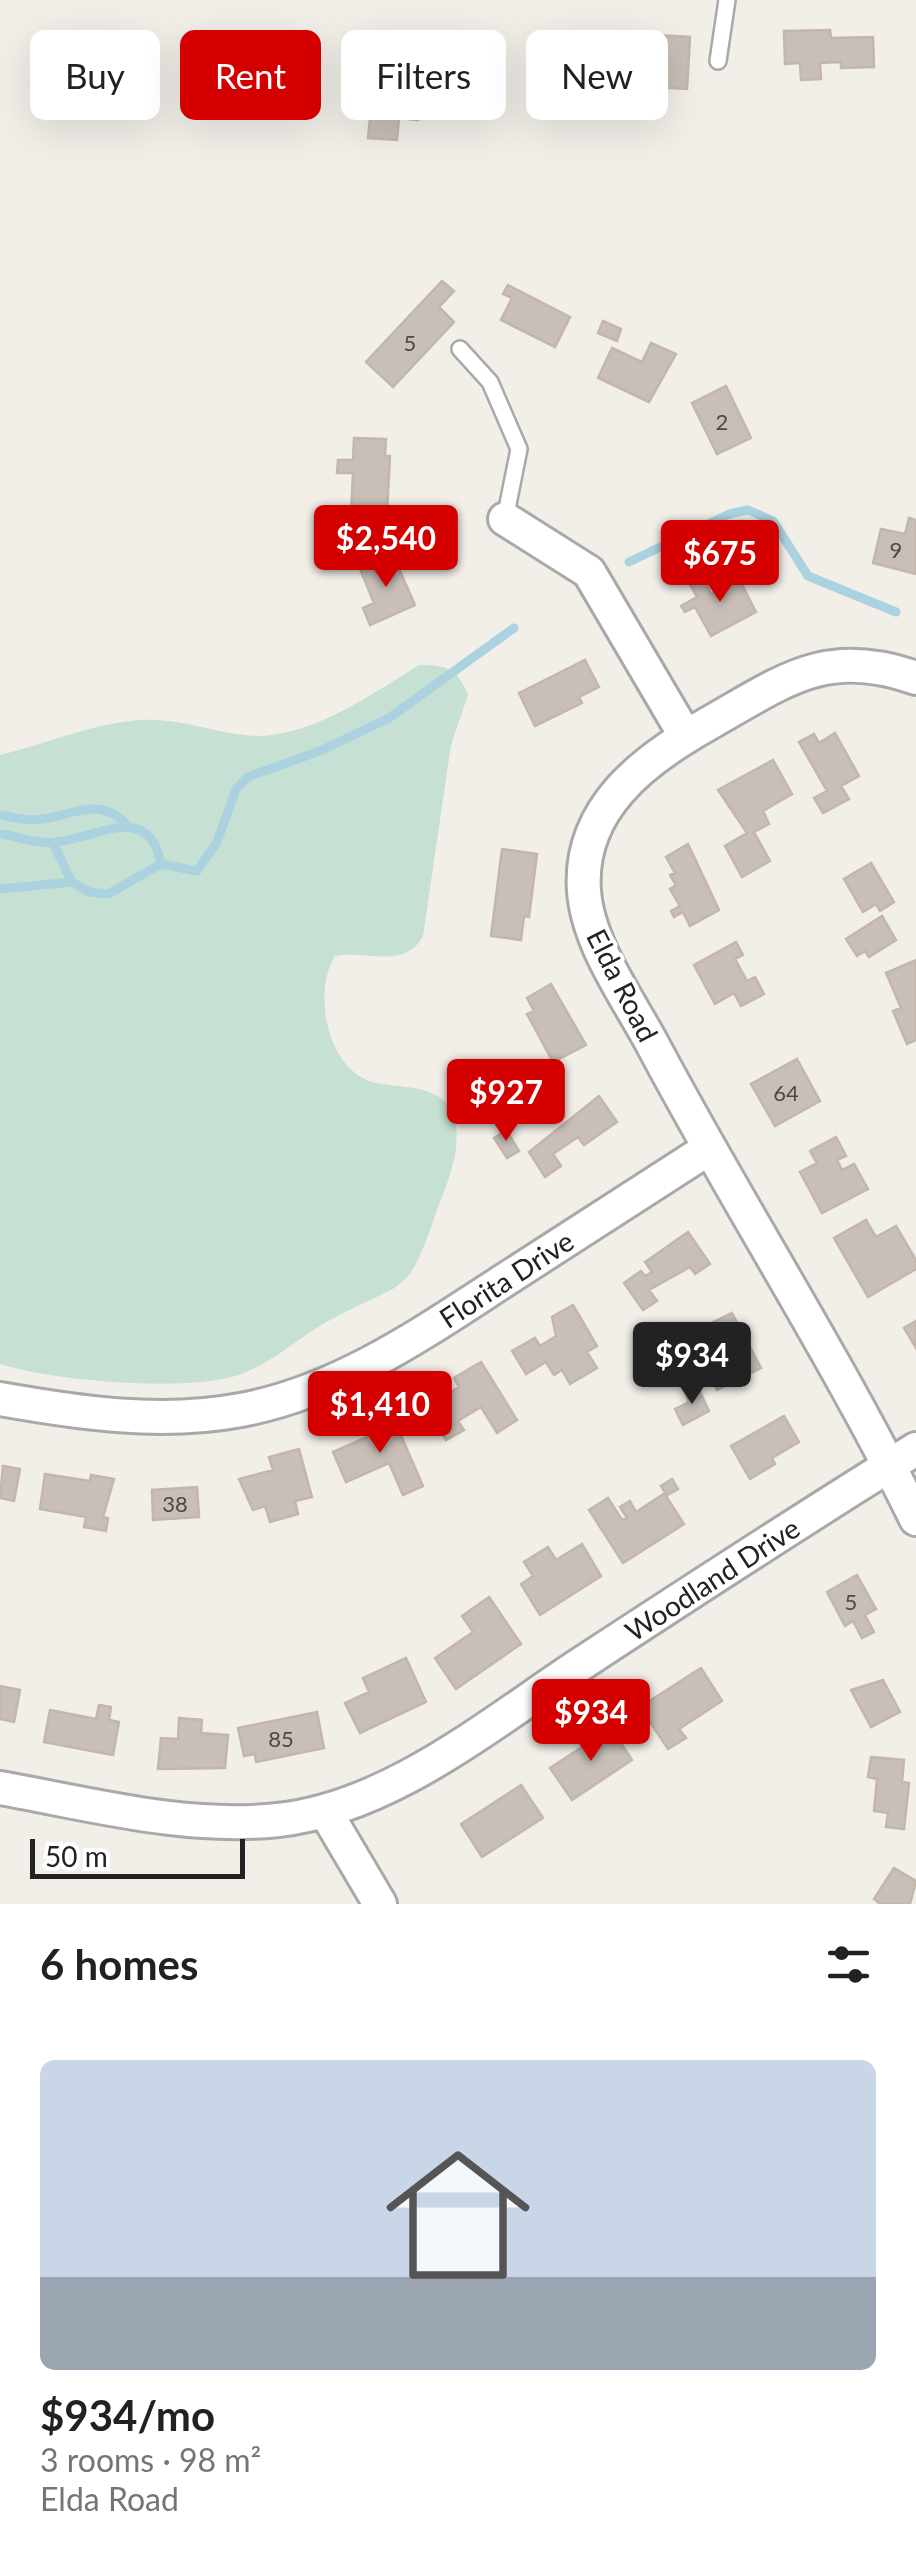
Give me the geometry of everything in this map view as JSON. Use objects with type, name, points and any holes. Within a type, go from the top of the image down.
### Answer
[{"type":"street","points":[[505,519],[545,540],[589,572],[686,737]]},
{"type":"street","name":"Elda Road","points":[[916,678],[869,664],[822,665],[800,672],[686,737],[629,776],[611,796],[588,858],[584,889],[600,946],[708,1149],[903,1458],[916,1519]]},
{"type":"street","name":"Florita Drive","points":[[0,1398],[59,1409],[162,1416],[238,1411],[306,1392],[396,1350],[708,1149]]},
{"type":"street","name":"Woodland Drive","points":[[0,1788],[182,1819],[279,1820],[359,1799],[446,1752],[903,1458]]},
{"type":"street","points":[[325,1811],[380,1904]]},
{"type":"lane","points":[[718,62],[727,0]]},
{"type":"lane","points":[[460,348],[490,382],[519,449],[505,519]]},
{"type":"green space","points":[[419,665],[450,670],[468,695],[451,745],[423,936],[406,953],[396,956],[335,956],[325,990],[328,1029],[346,1064],[359,1076],[376,1083],[432,1093],[449,1106],[454,1117],[457,1142],[452,1166],[418,1261],[401,1284],[390,1291],[320,1326],[265,1362],[218,1380],[156,1384],[86,1380],[0,1364],[0,755],[89,729],[143,720],[243,735],[278,734],[342,711]]},
{"type":"building","points":[[830,30],[831,38],[873,37],[874,67],[841,68],[841,62],[820,63],[821,79],[801,80],[800,63],[785,64],[784,31]]},
{"type":"building","points":[[668,36],[690,37],[687,89],[668,88]]},
{"type":"building","points":[[370,120],[399,120],[397,140],[368,138]]},
{"type":"building","points":[[442,281],[454,291],[439,307],[454,322],[393,387],[366,362]]},
{"type":"building","points":[[508,285],[570,317],[555,347],[501,320],[512,298],[503,294]]},
{"type":"building","points":[[603,321],[621,329],[617,341],[598,333]]},
{"type":"building","points":[[651,343],[676,354],[649,402],[598,378],[612,348],[642,362]]},
{"type":"building","points":[[726,386],[751,438],[717,454],[692,403]]},
{"type":"building","points":[[354,438],[386,439],[385,456],[390,456],[387,514],[351,513],[353,473],[337,473],[338,460],[353,460]]},
{"type":"building","points":[[909,518],[916,520],[916,574],[873,563],[881,529],[905,534]]},
{"type":"building","points":[[393,555],[415,605],[370,625],[363,608],[374,603],[360,569]]},
{"type":"building","points":[[702,576],[711,594],[739,579],[756,612],[711,636],[695,607],[685,612],[681,606],[697,597],[689,583]]},
{"type":"building","points":[[585,660],[599,687],[579,697],[582,703],[535,726],[519,693]]},
{"type":"building","points":[[835,733],[859,776],[841,786],[849,799],[823,813],[814,798],[827,791],[799,742],[814,734],[819,743]]},
{"type":"building","points":[[773,760],[792,794],[763,811],[769,824],[754,832],[770,861],[742,877],[725,846],[747,833],[718,790]]},
{"type":"building","points":[[688,844],[719,910],[690,926],[683,912],[674,917],[671,911],[680,906],[670,889],[676,885],[670,875],[675,873],[666,857]]},
{"type":"building","points":[[502,849],[537,854],[529,917],[524,916],[521,940],[491,936]]},
{"type":"building","points":[[871,863],[894,902],[880,911],[876,904],[863,912],[844,879]]},
{"type":"building","points":[[882,916],[896,940],[869,957],[865,951],[857,956],[846,939]]},
{"type":"building","points":[[736,942],[743,955],[735,959],[747,981],[755,977],[764,994],[741,1006],[734,993],[715,1004],[694,965]]},
{"type":"building","points":[[916,960],[916,1040],[907,1044],[893,1011],[901,1008],[886,973]]},
{"type":"building","points":[[551,984],[586,1045],[553,1062],[527,1014],[534,1011],[527,998]]},
{"type":"building","points":[[797,1059],[820,1101],[775,1126],[751,1084]]},
{"type":"building","points":[[599,1096],[617,1122],[584,1145],[578,1137],[553,1154],[561,1166],[545,1177],[529,1152]]},
{"type":"building","points":[[506,1130],[519,1151],[507,1158],[494,1138]]},
{"type":"building","points":[[836,1137],[846,1156],[837,1160],[842,1170],[854,1164],[868,1189],[822,1213],[800,1172],[817,1163],[810,1151]]},
{"type":"building","points":[[866,1220],[876,1237],[896,1226],[916,1260],[916,1269],[868,1297],[834,1238]]},
{"type":"building","points":[[688,1232],[710,1264],[695,1274],[690,1267],[649,1290],[657,1301],[643,1310],[624,1283],[641,1271],[645,1276],[652,1272],[645,1262]]},
{"type":"building","points":[[573,1305],[597,1346],[587,1352],[597,1368],[570,1384],[562,1370],[554,1375],[546,1362],[526,1374],[512,1351],[535,1338],[540,1346],[556,1336],[552,1317]]},
{"type":"building","points":[[732,1313],[761,1368],[717,1390],[703,1364],[708,1361],[705,1354],[714,1349],[703,1327]]},
{"type":"building","points":[[916,1321],[916,1348],[904,1328]]},
{"type":"building","points":[[481,1362],[517,1420],[497,1433],[481,1407],[458,1421],[464,1430],[446,1440],[426,1407],[459,1387],[454,1378]]},
{"type":"building","points":[[697,1386],[709,1411],[683,1425],[675,1409],[689,1402],[685,1392]]},
{"type":"building","points":[[784,1416],[799,1442],[772,1458],[775,1464],[750,1479],[731,1446]]},
{"type":"building","points":[[393,1417],[423,1486],[403,1495],[389,1463],[346,1482],[333,1452],[367,1437],[363,1430]]},
{"type":"building","points":[[299,1449],[312,1497],[295,1501],[298,1514],[270,1522],[265,1506],[253,1510],[239,1479],[273,1470],[269,1457]]},
{"type":"building","points":[[3,1466],[20,1469],[14,1501],[0,1498]]},
{"type":"building","points":[[45,1474],[90,1481],[91,1475],[114,1479],[103,1517],[108,1518],[106,1531],[84,1527],[86,1517],[40,1509]]},
{"type":"building","points":[[672,1479],[678,1489],[666,1496],[684,1524],[623,1563],[589,1510],[608,1498],[622,1520],[627,1518],[620,1507],[630,1501],[636,1512],[665,1493],[661,1486]]},
{"type":"building","points":[[197,1487],[199,1517],[153,1520],[152,1490]]},
{"type":"building","points":[[582,1544],[601,1576],[540,1615],[521,1584],[533,1576],[524,1562],[548,1547],[556,1560]]},
{"type":"building","points":[[857,1575],[876,1609],[865,1615],[874,1632],[862,1638],[853,1621],[845,1626],[827,1592]]},
{"type":"building","points":[[489,1597],[521,1644],[456,1689],[435,1658],[473,1632],[462,1616]]},
{"type":"building","points":[[406,1658],[426,1702],[360,1733],[345,1703],[369,1692],[363,1678]]},
{"type":"building","points":[[701,1668],[722,1701],[679,1729],[686,1738],[668,1749],[640,1707]]},
{"type":"building","points":[[883,1680],[900,1712],[871,1727],[851,1690]]},
{"type":"building","points":[[0,1686],[20,1690],[14,1722],[0,1719]]},
{"type":"building","points":[[99,1705],[111,1707],[109,1720],[119,1722],[113,1755],[44,1742],[50,1710],[96,1719]]},
{"type":"building","points":[[317,1712],[324,1748],[256,1762],[255,1754],[244,1756],[238,1728]]},
{"type":"building","points":[[179,1718],[202,1720],[201,1733],[228,1735],[225,1768],[158,1769],[161,1738],[178,1739]]},
{"type":"building","points":[[611,1728],[632,1760],[572,1800],[550,1768]]},
{"type":"building","points":[[871,1757],[904,1760],[902,1782],[909,1783],[904,1829],[886,1827],[888,1813],[874,1811],[877,1779],[868,1777]]},
{"type":"building","points":[[521,1785],[543,1818],[482,1857],[461,1824]]},
{"type":"building","points":[[894,1868],[916,1881],[910,1904],[880,1904],[874,1899]]},
{"type":"waterway","points":[[629,562],[729,514],[748,510],[773,521],[808,576],[896,612]]},
{"type":"waterway","points":[[0,889],[72,882],[89,892],[108,894],[161,864],[197,871],[217,842],[236,789],[248,777],[322,750],[389,718],[514,628]]},
{"type":"waterway","points":[[0,815],[33,820],[94,809],[117,816],[127,825]]},
{"type":"waterway","points":[[0,834],[49,843],[105,830],[134,828],[146,833],[161,864]]},
{"type":"waterway","points":[[53,843],[72,882]]}]
